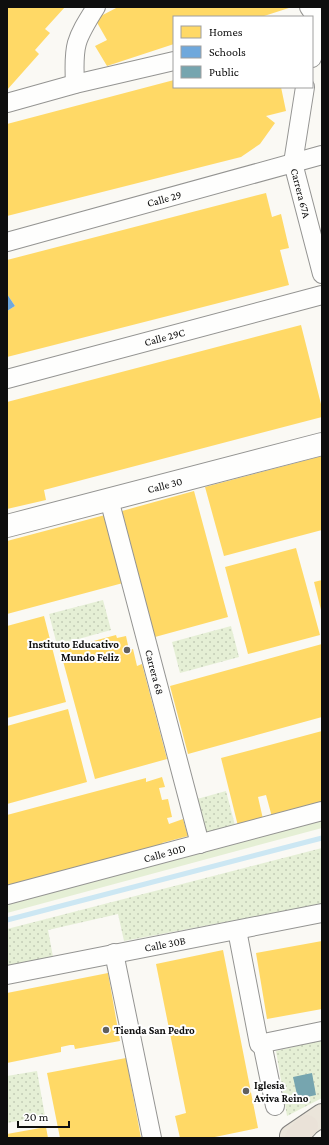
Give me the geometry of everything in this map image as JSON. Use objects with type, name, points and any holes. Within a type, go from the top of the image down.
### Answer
[{"type":"main road","points":[[288,1138],[308,1126]]},
{"type":"street","points":[[76,84],[75,47],[82,30],[96,7]]},
{"type":"street","points":[[309,7],[322,26],[313,55]]},
{"type":"street","points":[[7,103],[76,84],[173,61]]},
{"type":"street","name":"Carrera 67A","points":[[305,88],[294,163],[322,274]]},
{"type":"street","name":"Calle 29","points":[[7,242],[322,155]]},
{"type":"street","name":"Calle 29C","points":[[7,379],[322,295]]},
{"type":"street","name":"Calle 30","points":[[7,526],[322,444]]},
{"type":"street","name":"Carrera 68","points":[[109,499],[200,844]]},
{"type":"street","name":"Calle 30D","points":[[7,895],[322,811]]},
{"type":"street","name":"Calle 30B","points":[[7,975],[322,913]]},
{"type":"street","points":[[237,930],[275,1106]]},
{"type":"street","points":[[114,953],[152,1138]]},
{"type":"street","points":[[261,1043],[322,1031]]},
{"type":"green space","points":[[103,600],[111,630],[57,645],[49,614]]},
{"type":"green space","points":[[231,626],[239,657],[180,673],[172,642]]},
{"type":"green space","points":[[226,791],[236,829],[206,837],[197,799]]},
{"type":"green space","points":[[322,817],[322,828],[7,913],[7,900]]},
{"type":"green space","points":[[322,848],[322,904],[124,941],[118,914],[48,930],[53,957],[7,967],[7,929]]},
{"type":"green space","points":[[322,1040],[322,1098],[287,1116],[276,1051]]},
{"type":"green space","points":[[37,1071],[45,1116],[7,1123],[7,1076]]},
{"type":"building: Homes","points":[[7,7],[65,7],[45,29],[50,33],[35,50],[39,54],[7,90]]},
{"type":"building: Homes","points":[[118,7],[292,7],[264,16],[173,16],[173,44],[107,66],[95,46],[107,40],[95,19]]},
{"type":"building: Homes","points":[[173,80],[173,88],[281,88],[286,111],[266,116],[275,123],[260,144],[241,157],[7,216],[7,124]]},
{"type":"building: Homes","points":[[266,193],[272,217],[281,214],[289,248],[280,250],[289,285],[7,357],[7,311],[15,306],[7,294],[7,260]]},
{"type":"building: Homes","points":[[301,325],[322,408],[322,417],[44,490],[46,500],[7,509],[7,402]]},
{"type":"building: Homes","points":[[322,456],[322,530],[224,556],[205,487]]},
{"type":"building: Homes","points":[[194,491],[228,617],[155,637],[122,511]]},
{"type":"building: Homes","points":[[105,515],[123,583],[7,614],[7,541]]},
{"type":"building: Homes","points":[[296,548],[320,635],[248,654],[225,567]]},
{"type":"building: Homes","points":[[322,580],[322,610],[321,610],[314,582]]},
{"type":"building: Homes","points":[[44,616],[66,702],[7,718],[7,626]]},
{"type":"building: Homes","points":[[116,635],[117,638],[126,636],[129,650],[133,649],[137,666],[142,664],[167,759],[95,779],[60,650]]},
{"type":"building: Homes","points":[[322,644],[322,717],[188,754],[170,686]]},
{"type":"building: Homes","points":[[68,709],[87,782],[7,804],[7,726]]},
{"type":"building: Homes","points":[[322,731],[322,804],[272,817],[266,795],[258,797],[263,819],[238,826],[221,758]]},
{"type":"building: Homes","points":[[162,777],[165,787],[159,788],[162,800],[168,799],[172,817],[167,818],[169,824],[183,819],[188,836],[162,843],[164,846],[7,888],[7,815],[146,778],[146,782]]},
{"type":"building: Homes","points":[[322,941],[322,1009],[267,1019],[256,953]]},
{"type":"building: Homes","points":[[223,950],[258,1128],[210,1138],[180,1138],[175,1116],[186,1113],[156,964]]},
{"type":"building: Homes","points":[[108,973],[120,1041],[75,1049],[74,1045],[70,1045],[61,1047],[61,1052],[7,1063],[7,993]]},
{"type":"building: Homes","points":[[126,1058],[141,1138],[60,1138],[47,1073]]},
{"type":"building: Homes","points":[[46,1127],[48,1138],[7,1138],[7,1134]]},
{"type":"building: Schools","points":[[7,294],[15,306],[7,311]]},
{"type":"building: Public","points":[[312,1073],[316,1095],[298,1099],[293,1077]]},
{"type":"waterway","points":[[7,920],[322,838]]},
{"type":"place","name":"Instituto Educativo Mundo Feliz","points":[[127,650]]},
{"type":"place","name":"Tienda San Pedro","points":[[106,1030]]},
{"type":"place","name":"Iglesia Aviva Reino","points":[[246,1091]]}]
